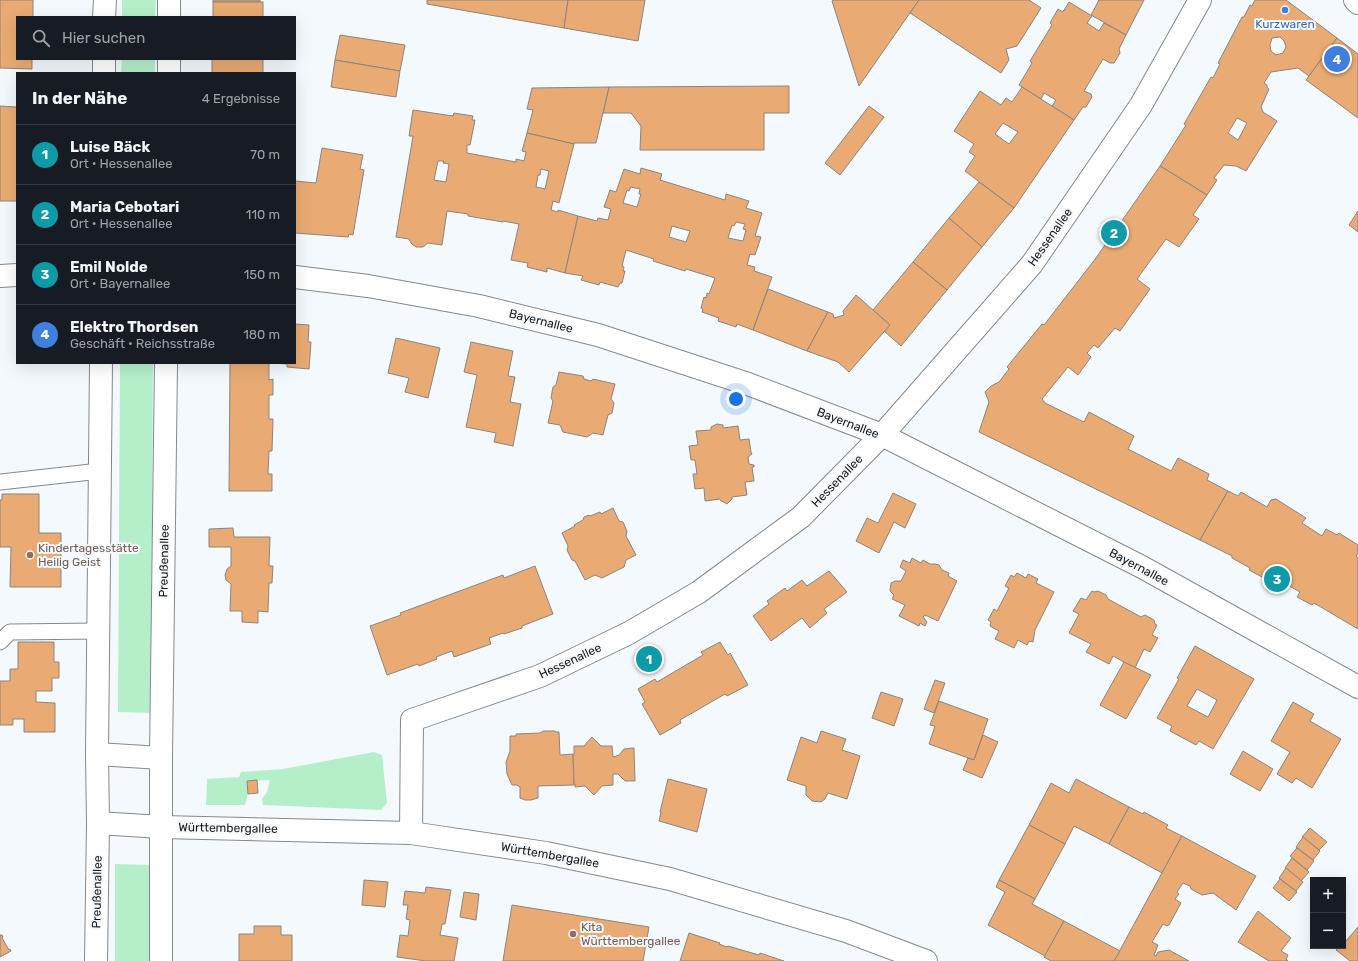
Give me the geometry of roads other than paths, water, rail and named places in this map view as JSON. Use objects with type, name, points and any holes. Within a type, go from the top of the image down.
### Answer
[{"type":"street","points":[[104,16],[105,0]]},
{"type":"street","points":[[169,16],[170,0]]},
{"type":"street","name":"Hessenallee","points":[[411,833],[412,720],[540,676],[629,633],[699,592],[801,517],[882,435],[1032,264],[1141,105],[1200,0]]},
{"type":"street","points":[[1355,0],[1358,3]]},
{"type":"street","points":[[104,60],[104,72]]},
{"type":"street","points":[[169,60],[169,72]]},
{"type":"street","points":[[0,276],[16,275]]},
{"type":"street","name":"Bayernallee","points":[[296,277],[368,286],[479,306],[598,335],[748,384],[882,435],[1142,568],[1358,687]]},
{"type":"street","name":"Preußenallee","points":[[96,961],[101,364]]},
{"type":"street","name":"Preußenallee","points":[[161,961],[161,758],[166,364]]},
{"type":"street","points":[[97,754],[161,758]]},
{"type":"street","points":[[98,823],[161,827]]},
{"type":"street","name":"Württembergallee","points":[[161,827],[411,833],[546,853],[670,879],[846,931],[926,961]]},
{"type":"lane","points":[[0,482],[100,472]]},
{"type":"lane","points":[[0,642],[10,632],[98,631]]},
{"type":"place","name":"Kurzwaren","points":[[1285,10]]},
{"type":"place","name":"Elektro Thordsen","points":[[1337,59]]},
{"type":"place","name":"Maria Cebotari","points":[[1114,233]]},
{"type":"place","name":"Kindertagesstätte Heilig Geist","points":[[30,555]]},
{"type":"place","name":"Emil Nolde","points":[[1277,579]]},
{"type":"place","name":"Luise Bäck","points":[[649,659]]},
{"type":"place","name":"Kita Württembergallee","points":[[573,934]]}]
